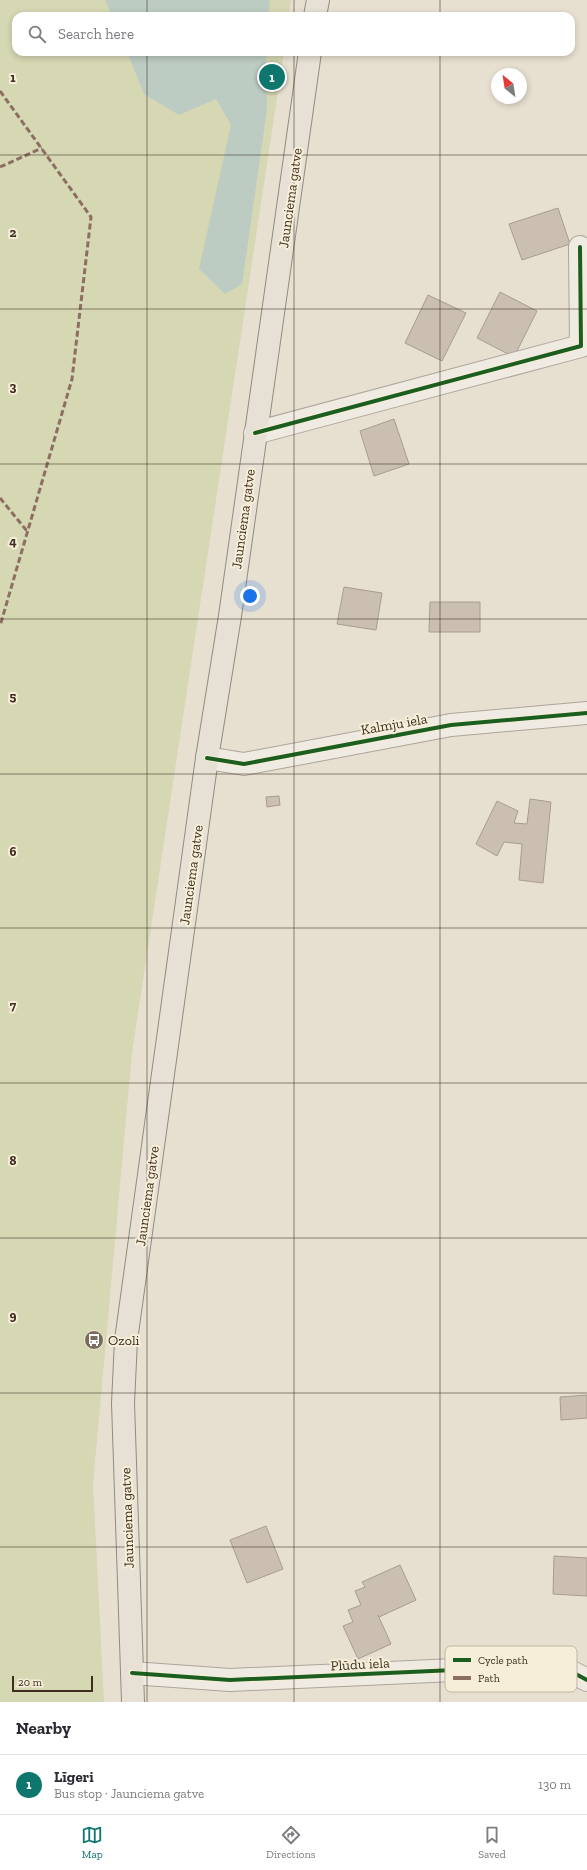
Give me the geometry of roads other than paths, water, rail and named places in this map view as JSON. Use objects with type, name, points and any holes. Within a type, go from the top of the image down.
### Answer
[{"type":"main road","points":[[316,12],[318,0]]},
{"type":"main road","name":"Jaunciema gatve","points":[[133,1702],[123,1403],[126,1340],[207,758],[230,616],[309,56]]},
{"type":"street","points":[[255,433],[581,346],[580,247]]},
{"type":"street","name":"Kalmju iela","points":[[207,758],[244,764],[451,725],[587,713]]},
{"type":"street","name":"Plūdu iela","points":[[132,1673],[230,1680],[445,1670]]},
{"type":"place","name":"Līgeri","points":[[272,77]]},
{"type":"place","name":"Ozoli","points":[[94,1340]]}]
